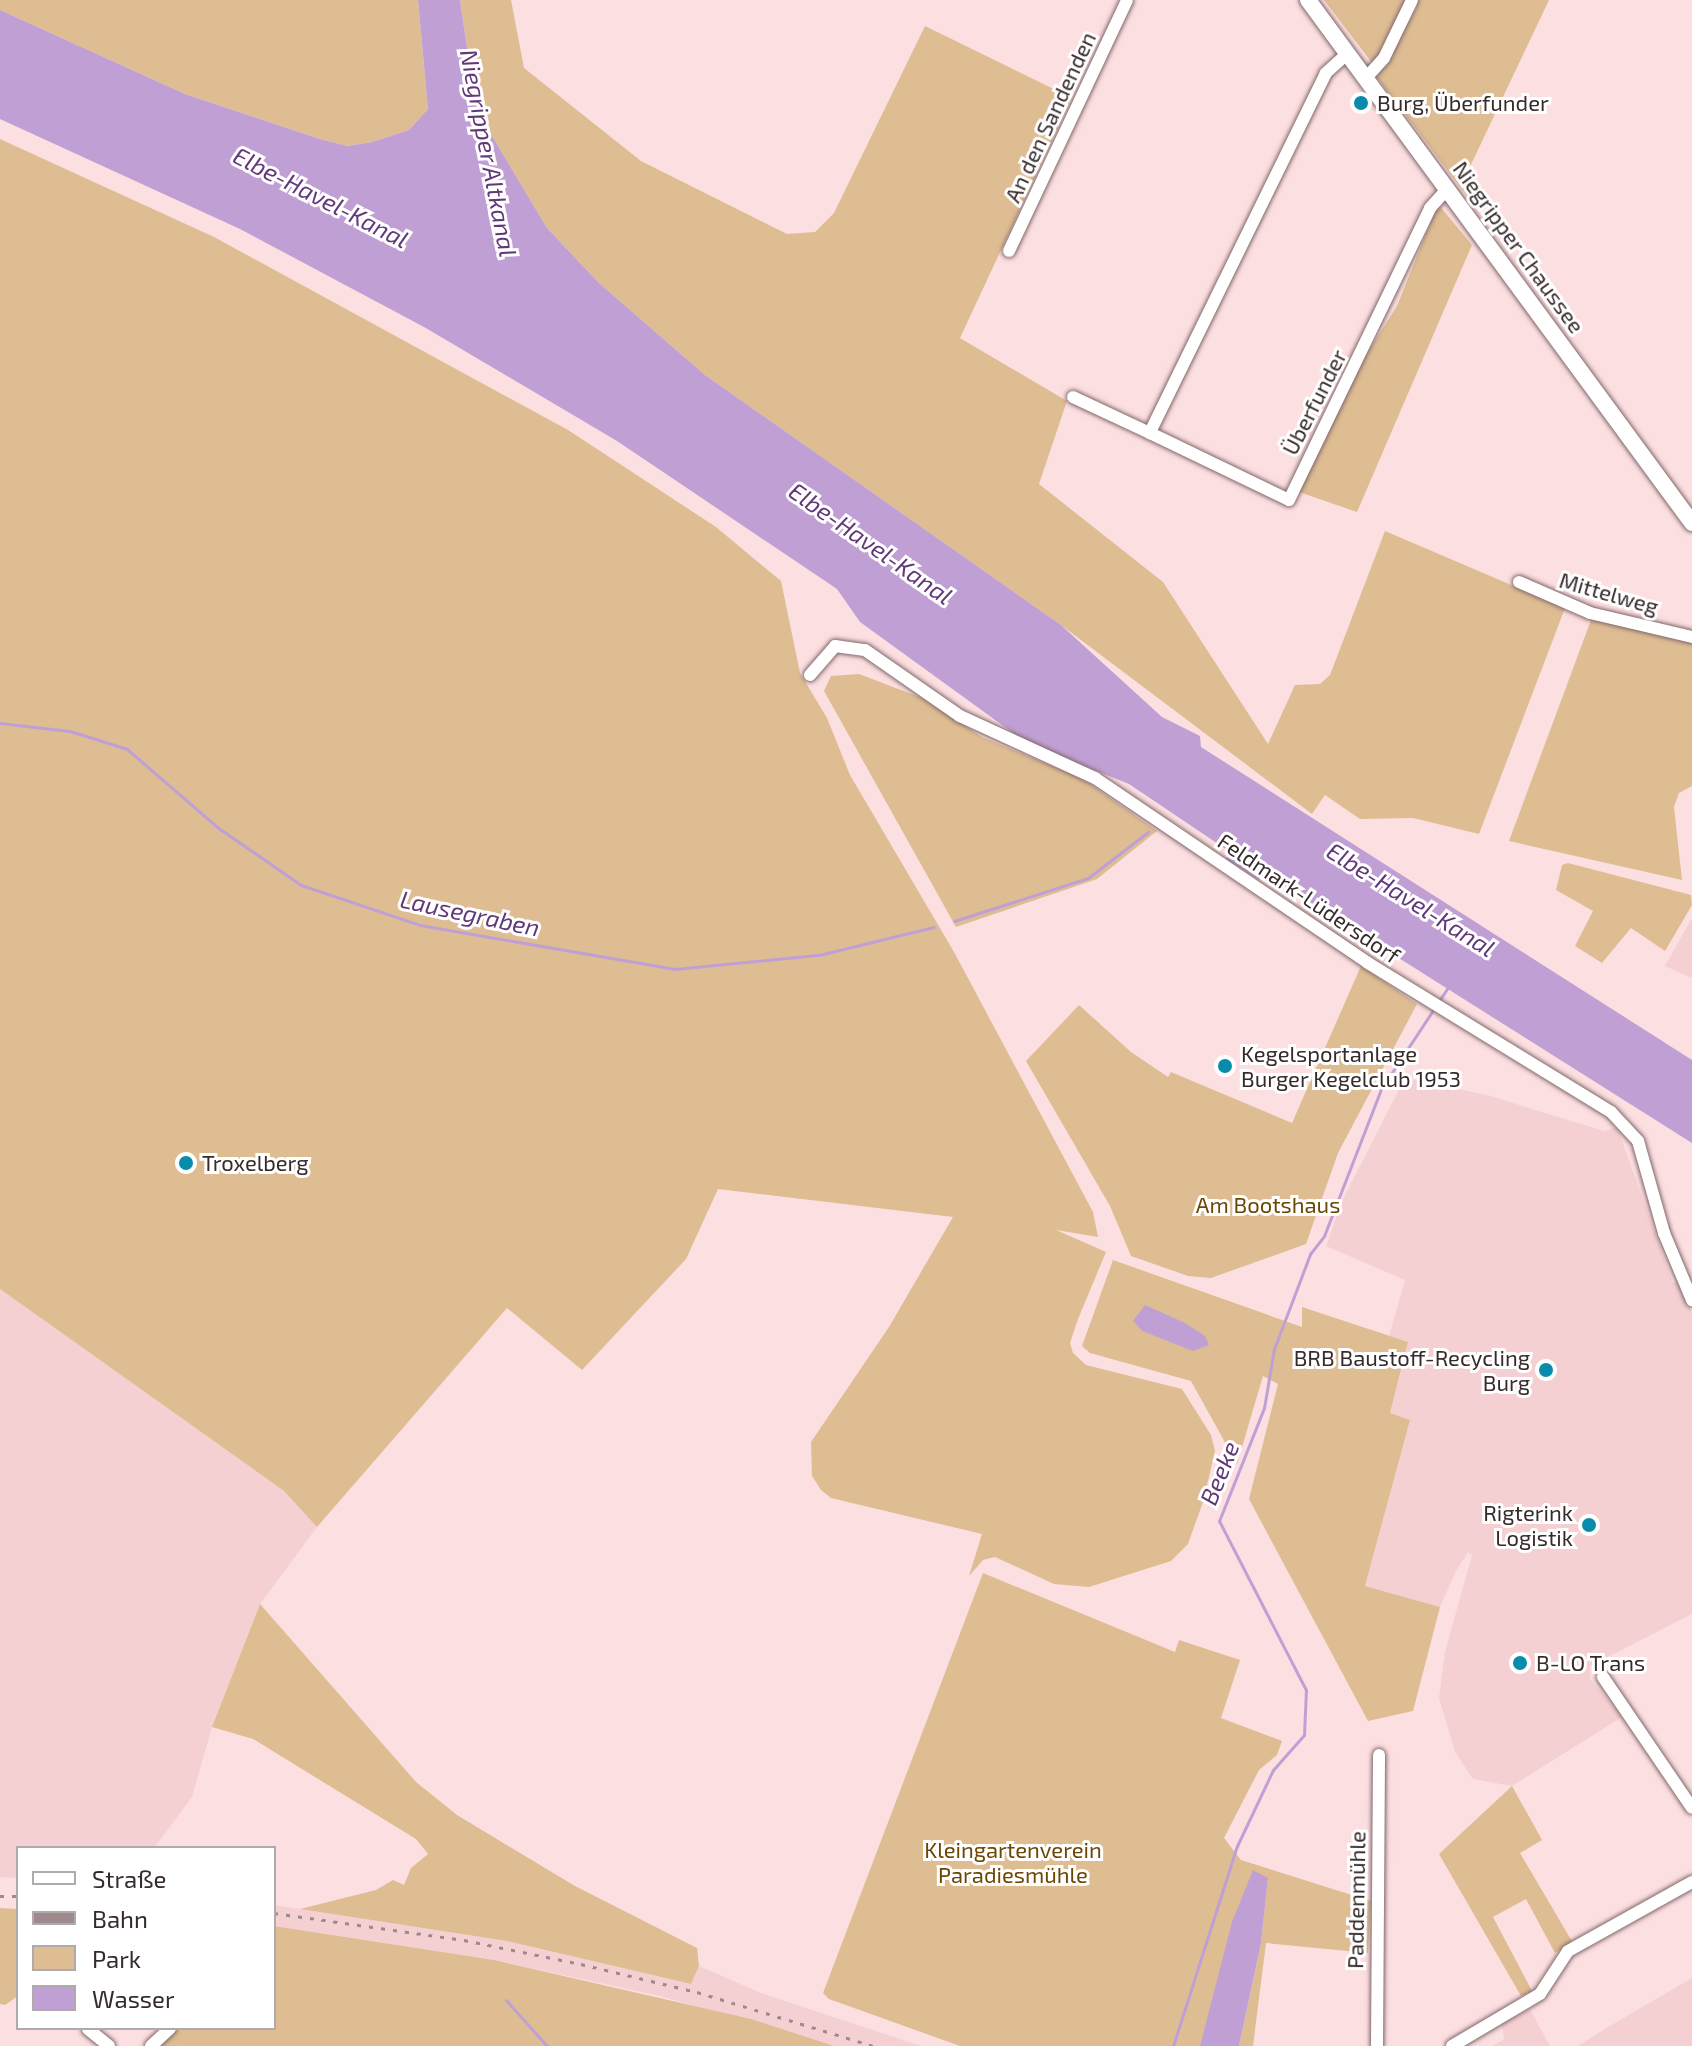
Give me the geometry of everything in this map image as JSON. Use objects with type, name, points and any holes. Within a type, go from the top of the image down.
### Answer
[{"type":"main road","name":"Niegripper Chaussee","points":[[1308,0],[1692,523]]},
{"type":"street","name":"An den Sandenden","points":[[1009,251],[1127,0]]},
{"type":"street","points":[[1366,78],[1384,58],[1412,0]]},
{"type":"street","points":[[1150,433],[1326,73],[1348,53]]},
{"type":"street","name":"Überfunder","points":[[1073,397],[1289,500],[1430,208],[1448,188]]},
{"type":"street","name":"Mittelweg","points":[[1519,582],[1590,613],[1692,637]]},
{"type":"street","name":"Feldmark-Lüdersdorf","points":[[810,675],[835,646],[865,650],[960,716],[1095,778],[1430,1002],[1611,1112],[1633,1133],[1664,1233],[1692,1300]]},
{"type":"street","points":[[1603,1677],[1692,1808]]},
{"type":"street","name":"Paddenmühle","points":[[1377,2046],[1379,1755]]},
{"type":"street","points":[[1452,2046],[1540,1994],[1565,1954],[1692,1882]]},
{"type":"street","points":[[89,2030],[109,2046]]},
{"type":"street","points":[[151,2046],[168,2030]]},
{"type":"shaded area","points":[[1692,918],[1692,978],[1665,966]]},
{"type":"shaded area","name":"BRB Baustoff-Recycling Burg","points":[[1405,1078],[1487,1095],[1604,1131],[1617,1127],[1673,1283],[1678,1281],[1692,1312],[1692,1614],[1590,1666],[1590,1679],[1622,1717],[1512,1786],[1473,1779],[1455,1752],[1439,1698],[1445,1652],[1472,1555],[1468,1552],[1456,1571],[1440,1607],[1365,1586],[1410,1420],[1390,1413],[1408,1342],[1389,1336],[1405,1280],[1326,1246],[1342,1201]]},
{"type":"shaded area","points":[[0,1289],[284,1491],[317,1527],[260,1604],[212,1727],[192,1797],[155,1846],[16,1846],[16,1878],[0,1877]]},
{"type":"shaded area","points":[[276,1905],[507,1941],[691,1984],[699,1966],[761,1993],[921,2046],[834,2046],[660,1996],[494,1960],[276,1926]]},
{"type":"shaded area","points":[[1692,1978],[1692,2046],[1578,2046],[1603,2030]]},
{"type":"shaded area","points":[[1530,2009],[1550,2046],[1493,2046],[1504,2039],[1502,2024]]},
{"type":"green space","points":[[0,0],[418,0],[428,109],[409,130],[372,142],[346,146],[185,94],[0,10]]},
{"type":"green space","points":[[460,0],[511,0],[524,68],[641,161],[787,234],[815,232],[834,213],[925,26],[1072,98],[960,338],[1067,401],[1039,484],[1163,582],[1268,744],[1295,685],[1320,684],[1330,675],[1385,531],[1565,608],[1479,834],[1413,818],[1360,819],[1325,795],[1312,814],[1061,625],[705,375],[599,283],[547,228],[476,109]]},
{"type":"green space","points":[[1324,0],[1408,0],[1373,64]]},
{"type":"green space","points":[[1415,0],[1549,0],[1467,173],[1476,208],[1377,77],[1417,7]]},
{"type":"green space","points":[[0,139],[214,237],[568,430],[716,527],[781,581],[800,673],[827,718],[850,775],[954,952],[1093,1212],[1098,1237],[1056,1230],[1106,1252],[1070,1343],[1073,1353],[1086,1365],[1182,1389],[1211,1435],[1215,1451],[1203,1502],[1188,1544],[1171,1561],[1089,1587],[1054,1584],[995,1557],[983,1560],[969,1576],[982,1534],[831,1498],[812,1476],[811,1442],[889,1327],[953,1217],[718,1189],[686,1259],[582,1370],[507,1308],[317,1527],[284,1491],[0,1289]]},
{"type":"green space","points":[[1438,204],[1472,245],[1357,512],[1299,492],[1367,353],[1397,306]]},
{"type":"green space","points":[[1591,620],[1692,640],[1692,786],[1679,793],[1674,807],[1682,880],[1509,841]]},
{"type":"green space","points":[[859,674],[922,698],[982,737],[1083,779],[1157,831],[1097,879],[956,927],[824,691],[831,676]]},
{"type":"green space","points":[[1568,863],[1691,895],[1692,905],[1665,951],[1631,928],[1602,963],[1575,946],[1593,911],[1556,890],[1562,865]]},
{"type":"green space","name":"Am Bootshaus","points":[[1361,966],[1417,1004],[1338,1153],[1306,1244],[1211,1278],[1188,1276],[1131,1256],[1110,1206],[1026,1061],[1079,1005],[1131,1052],[1168,1077],[1171,1072],[1292,1123]]},
{"type":"green space","points":[[1113,1260],[1302,1327],[1302,1307],[1408,1342],[1390,1413],[1410,1420],[1365,1586],[1440,1607],[1413,1711],[1368,1721],[1249,1499],[1278,1384],[1263,1376],[1237,1464],[1191,1381],[1090,1353],[1082,1346]]},
{"type":"green space","name":"Kleingartenverein Paradiesmühle","points":[[983,1573],[1175,1652],[1179,1640],[1240,1660],[1221,1718],[1282,1741],[1277,1755],[1259,1770],[1224,1838],[1241,1860],[1371,1901],[1368,1953],[1266,1943],[1253,2046],[1239,2046],[1261,1943],[1268,1878],[1200,2046],[960,2046],[829,1999],[823,1993]]},
{"type":"green space","points":[[260,1604],[416,1782],[457,1815],[575,1886],[697,1948],[699,1966],[691,1984],[507,1941],[300,1909],[376,1890],[393,1880],[404,1885],[411,1868],[428,1854],[416,1839],[253,1739],[212,1727]]},
{"type":"green space","points":[[1512,1786],[1542,1840],[1520,1853],[1573,1943],[1555,1953],[1526,1899],[1493,1917],[1532,1991],[1521,1996],[1439,1854]]},
{"type":"green space","points":[[0,1908],[16,1909],[16,1997],[5,2005],[0,2004]]},
{"type":"green space","points":[[276,1926],[494,1960],[751,2019],[834,2046],[158,2046],[174,2030],[276,2030]]},
{"type":"water","points":[[418,0],[460,0],[476,109],[547,228],[599,283],[705,375],[1061,625],[1162,717],[1200,736],[1201,747],[1692,1060],[1692,1143],[1264,873],[1259,880],[1226,859],[1230,852],[1129,784],[1027,743],[860,622],[837,589],[617,441],[424,327],[240,229],[0,119],[0,10],[185,94],[347,146],[372,142],[409,130],[428,109]]},
{"type":"water","points":[[1145,1305],[1185,1323],[1205,1336],[1209,1345],[1193,1351],[1142,1331],[1133,1321]]},
{"type":"water","points":[[1253,1870],[1268,1878],[1261,1943],[1239,2046],[1200,2046],[1232,1922]]},
{"type":"waterway","name":"Lausegraben","points":[[0,723],[70,731],[127,749],[217,827],[301,885],[420,925],[675,969],[819,955],[934,927]]},
{"type":"waterway","name":"Lausegraben","points":[[954,921],[1088,878],[1148,832]]},
{"type":"waterway","name":"Beeke","points":[[1439,1001],[1448,987]]},
{"type":"waterway","name":"Beeke","points":[[1173,2046],[1237,1846],[1273,1770],[1304,1735],[1306,1690],[1219,1521],[1264,1408],[1274,1349],[1310,1254],[1324,1236],[1381,1089],[1435,1007]]},
{"type":"waterway","points":[[506,2000],[547,2046]]},
{"type":"railway","points":[[0,1896],[16,1896]]},
{"type":"railway","points":[[276,1913],[464,1940],[581,1964],[697,1992],[874,2046]]},
{"type":"place","name":"Burg, Überfunder","points":[[1361,103]]},
{"type":"place","name":"Kegelsportanlage Burger Kegelclub 1953","points":[[1225,1066]]},
{"type":"place","name":"Troxelberg","points":[[186,1163]]},
{"type":"place","name":"BRB Baustoff-Recycling Burg","points":[[1546,1370]]},
{"type":"place","name":"Rigterink Logistik","points":[[1589,1525]]},
{"type":"place","name":"B-LO Trans","points":[[1520,1663]]},
{"type":"water label","name":"Niegripper Altkanal","points":[[489,153]]},
{"type":"water label","name":"Elbe-Havel-Kanal","points":[[321,197]]},
{"type":"water label","name":"Elbe-Havel-Kanal","points":[[871,543]]},
{"type":"water label","name":"Elbe-Havel-Kanal","points":[[1411,899]]}]
